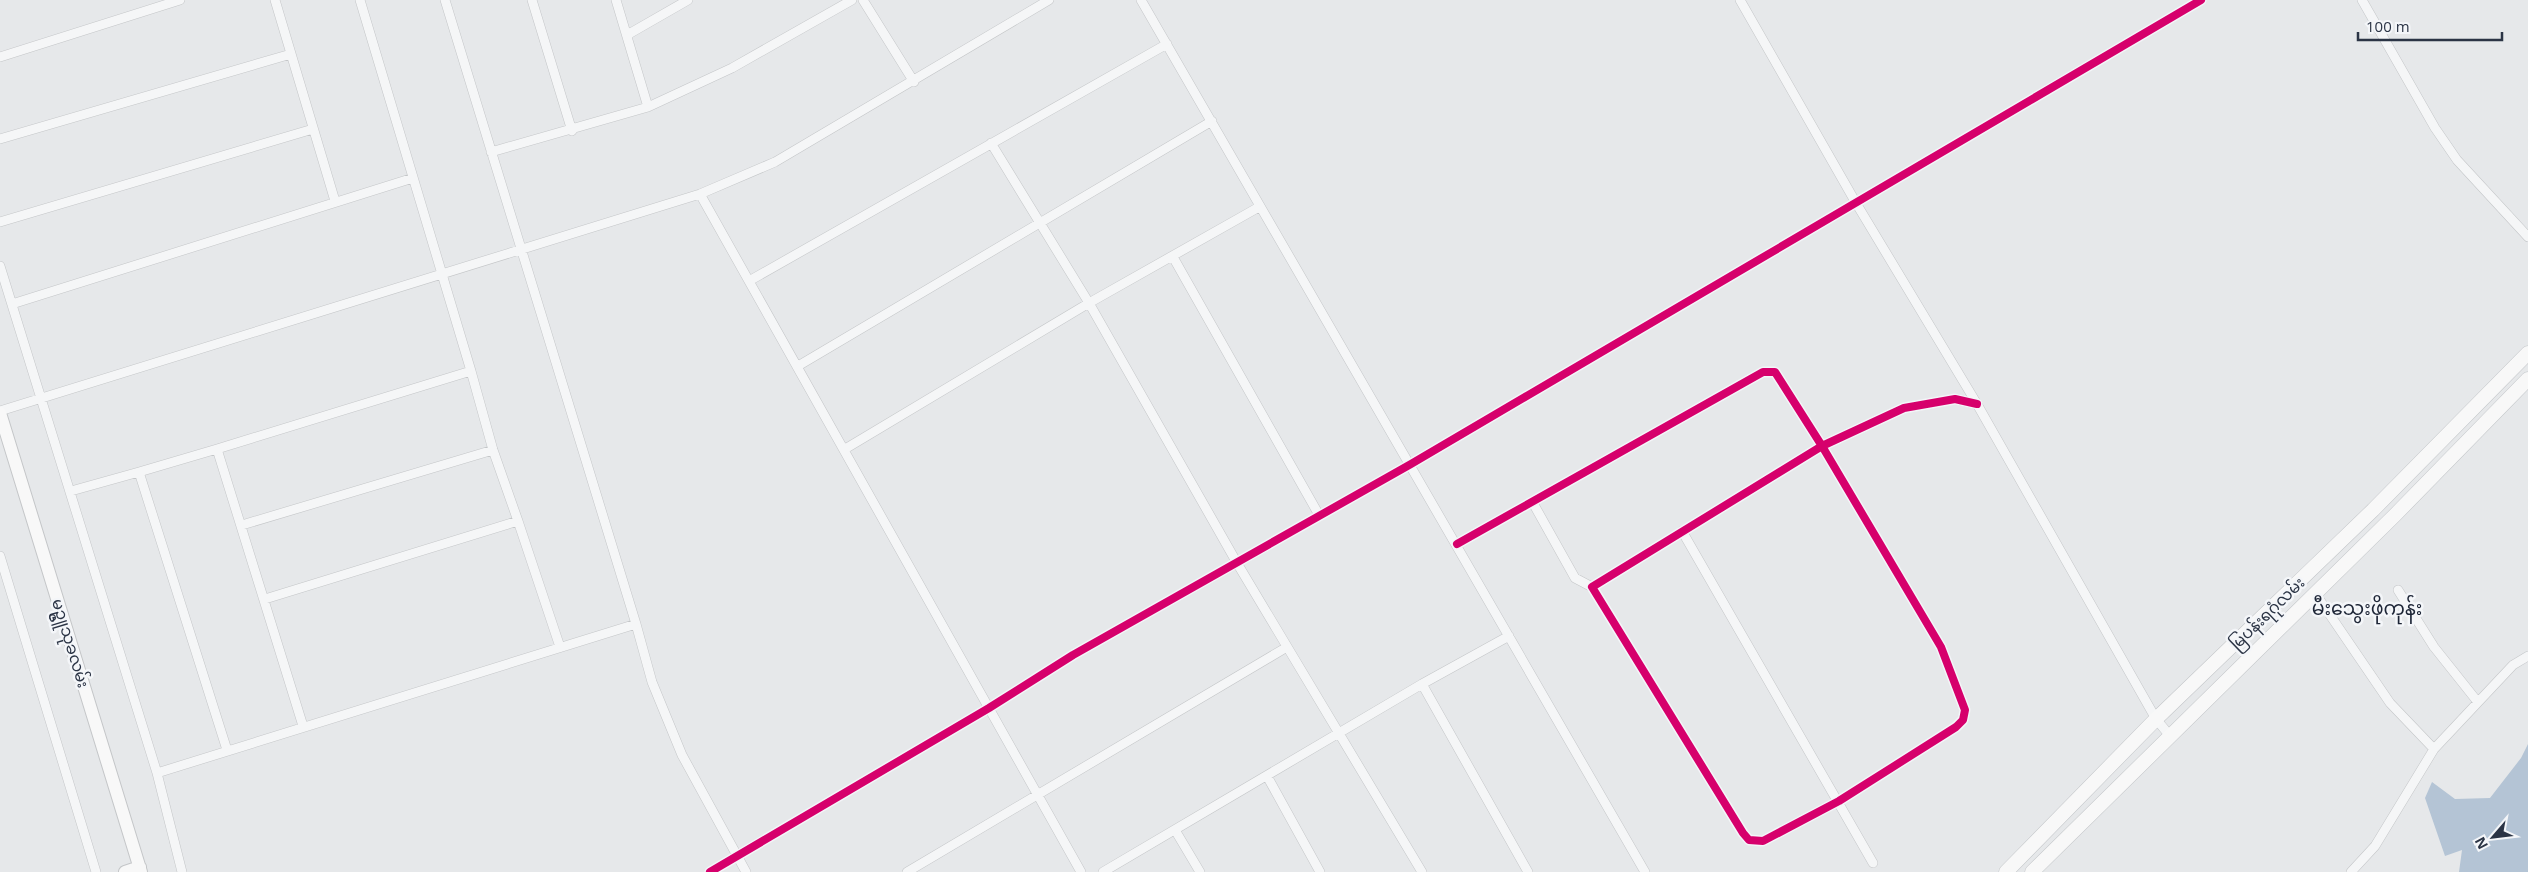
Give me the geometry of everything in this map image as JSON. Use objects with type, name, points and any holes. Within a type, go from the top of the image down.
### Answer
[{"type":"main road","name":"မြပန်းရဂုံလမ်း","points":[[2006,872],[2156,719],[2373,510],[2528,354]]},
{"type":"main road","name":"မြပန်းရဂုံလမ်း","points":[[2032,872],[2395,515],[2528,379]]},
{"type":"street","points":[[0,57],[180,0]]},
{"type":"street","points":[[275,0],[335,201]]},
{"type":"street","points":[[360,0],[444,275],[493,450],[560,647]]},
{"type":"street","points":[[445,0],[636,624],[652,682],[682,755],[736,857],[746,872]]},
{"type":"street","points":[[532,0],[572,131]]},
{"type":"street","points":[[616,0],[648,107]]},
{"type":"street","points":[[627,35],[688,0]]},
{"type":"street","points":[[491,152],[572,131],[648,107],[732,68],[852,0]]},
{"type":"street","points":[[863,0],[914,82]]},
{"type":"street","points":[[0,412],[700,194],[775,162],[914,82],[1049,0]]},
{"type":"street","points":[[1141,0],[1259,207],[1411,464],[1645,872]]},
{"type":"street","points":[[1740,0],[1856,203],[1977,404],[2156,719],[2171,736]]},
{"type":"street","points":[[710,872],[989,708],[1073,656],[1411,464],[2202,0]]},
{"type":"street","points":[[2362,0],[2435,128],[2457,160],[2528,237]]},
{"type":"street","points":[[749,281],[1167,44]]},
{"type":"street","points":[[0,140],[291,54]]},
{"type":"street","points":[[798,366],[1040,221],[1212,122]]},
{"type":"street","points":[[0,222],[314,129]]},
{"type":"street","points":[[991,143],[1089,304],[1236,563],[1422,872]]},
{"type":"street","points":[[12,304],[413,178]]},
{"type":"street","points":[[700,194],[1082,872]]},
{"type":"street","points":[[845,449],[1089,304],[1259,207]]},
{"type":"street","points":[[1173,257],[1320,515]]},
{"type":"street","points":[[0,266],[157,773],[182,872]]},
{"type":"street","points":[[71,491],[217,449],[471,370]]},
{"type":"street","points":[[1457,544],[1763,372],[1775,372],[1780,377],[1822,446],[1941,647],[1966,710],[1963,720],[1839,801],[1762,841],[1749,840],[1592,587],[1575,578],[1533,503]]},
{"type":"street","points":[[1592,587],[1822,446],[1904,408],[1955,399],[1977,404]]},
{"type":"street","name":"မဥ္ဇူသုခလမ်း","points":[[0,412],[141,870]]},
{"type":"street","points":[[217,449],[303,726]]},
{"type":"street","points":[[242,525],[493,450]]},
{"type":"street","points":[[139,472],[227,750]]},
{"type":"street","points":[[264,600],[518,521]]},
{"type":"street","points":[[1682,531],[1873,863]]},
{"type":"street","points":[[0,556],[96,872]]},
{"type":"street","points":[[2398,590],[2434,647],[2477,701]]},
{"type":"street","points":[[2315,593],[2390,703],[2434,749]]},
{"type":"street","points":[[157,773],[303,726],[636,624]]},
{"type":"street","points":[[1103,872],[1422,684],[1509,636]]},
{"type":"street","points":[[907,872],[1287,647]]},
{"type":"street","points":[[2351,872],[2375,846],[2434,749],[2477,701],[2513,665],[2528,656]]},
{"type":"street","points":[[1422,684],[1528,872]]},
{"type":"street","points":[[1267,776],[1320,872]]},
{"type":"street","points":[[1175,830],[1200,872]]},
{"type":"street","points":[[125,872],[141,870]]},
{"type":"water","points":[[2528,744],[2528,872],[2459,872],[2462,850],[2445,856],[2425,798],[2432,782],[2455,799],[2490,798],[2521,758]]},
{"type":"cycle path","points":[[710,872],[989,708],[1073,655],[1411,464],[2201,0]]},
{"type":"cycle path","points":[[1457,544],[1763,372],[1775,372],[1822,446],[1941,647],[1965,710],[1963,720],[1956,727],[1839,801],[1763,841],[1749,840],[1743,833],[1592,587],[1822,446],[1904,408],[1955,399],[1977,404]]},
{"type":"district","name":"မီးသွေးဖိုကုန်း","points":[[2367,608]]}]
